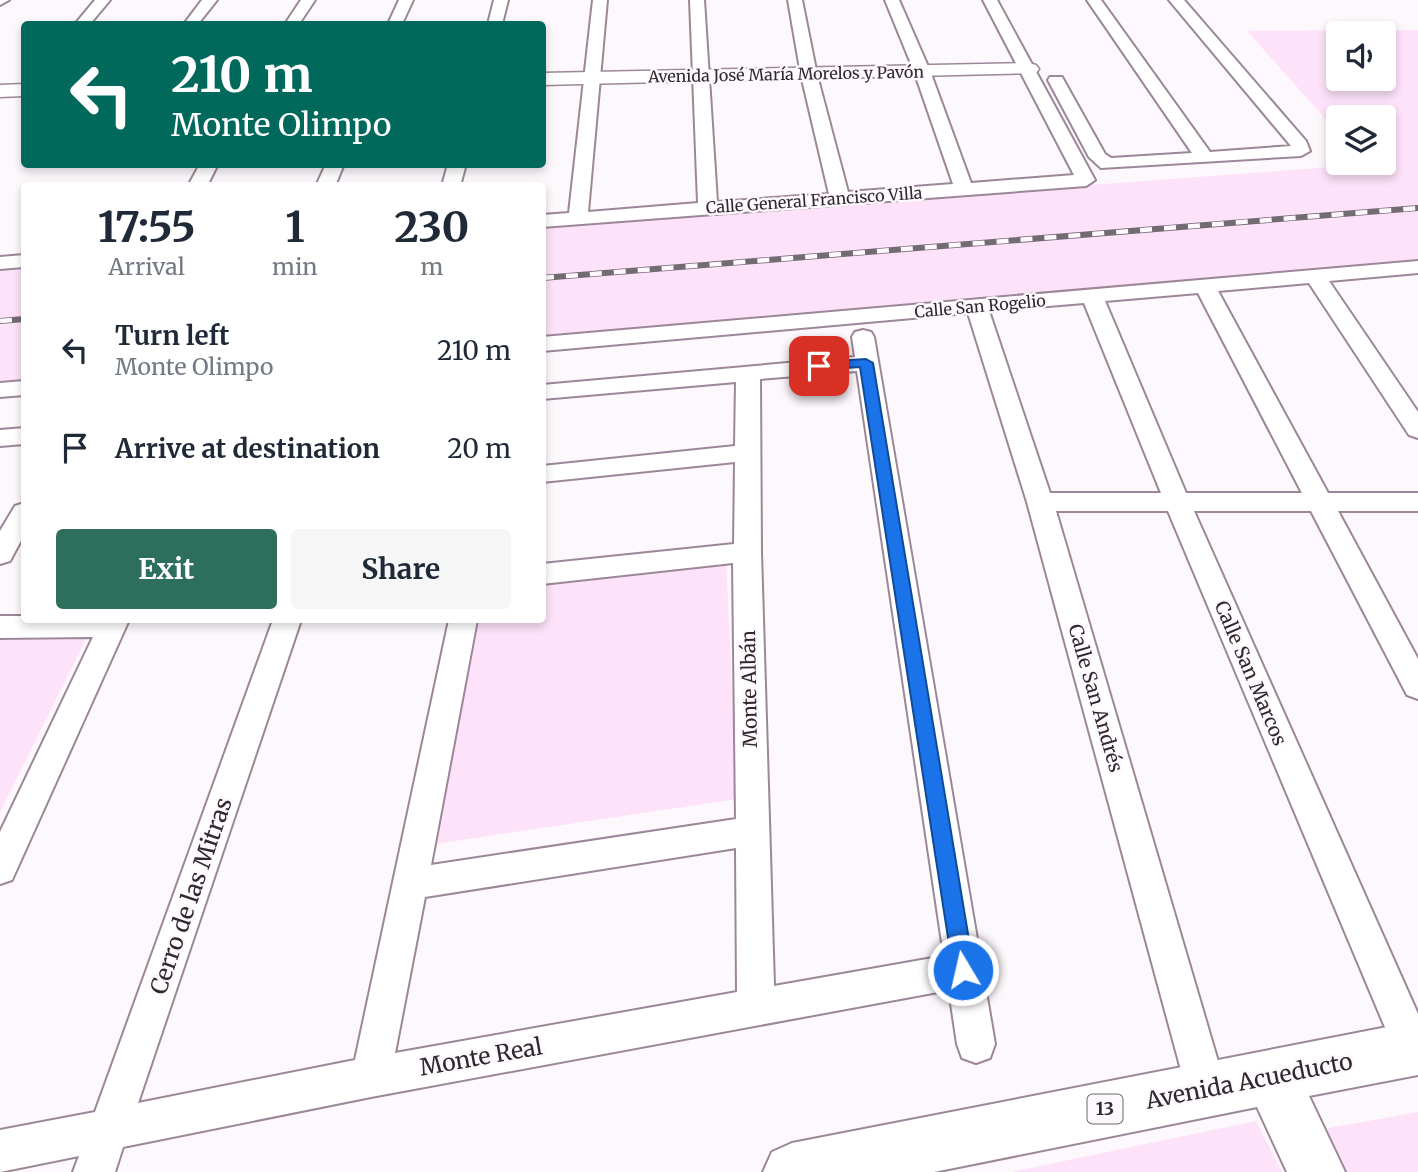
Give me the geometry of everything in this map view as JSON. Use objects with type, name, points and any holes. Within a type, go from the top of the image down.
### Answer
[{"type":"main road","name":"Avenida Acueducto","points":[[792,1172],[1416,1049]]},
{"type":"main road","points":[[1272,1079],[1316,1172]]},
{"type":"street","points":[[85,21],[103,0]]},
{"type":"street","points":[[193,21],[210,0]]},
{"type":"street","points":[[294,21],[308,0]]},
{"type":"street","points":[[396,21],[405,0]]},
{"type":"street","points":[[496,21],[502,0]]},
{"type":"street","points":[[578,219],[600,0]]},
{"type":"street","points":[[697,0],[708,208]]},
{"type":"street","points":[[795,0],[808,75],[840,198]]},
{"type":"street","points":[[892,0],[922,71],[964,189]]},
{"type":"street","points":[[990,0],[1100,160],[1112,164],[1301,151],[1300,145],[1176,0]]},
{"type":"street","points":[[1094,0],[1205,158]]},
{"type":"street","name":"Avenida José María Morelos y Pavón","points":[[546,79],[808,75],[1037,65]]},
{"type":"street","name":"Calle General Francisco Villa","points":[[546,221],[1086,180],[1037,65]]},
{"type":"street","points":[[0,91],[21,90]]},
{"type":"street","points":[[0,263],[21,261]]},
{"type":"street","name":"Calle San Rogelio","points":[[546,344],[1417,268]]},
{"type":"street","points":[[1316,277],[1418,430]]},
{"type":"street","points":[[1205,286],[1418,687]]},
{"type":"street","name":"Calle San Marcos","points":[[1092,296],[1178,504],[1416,1049]]},
{"type":"street","name":"Calle San Andrés","points":[[977,307],[1040,502],[1207,1092]]},
{"type":"street","points":[[546,392],[748,372],[865,350],[976,1044]]},
{"type":"street","name":"Monte Albán","points":[[748,372],[747,552],[756,1006]]},
{"type":"street","points":[[0,390],[21,388]]},
{"type":"street","points":[[0,438],[21,436]]},
{"type":"street","points":[[546,474],[746,453]]},
{"type":"street","points":[[1040,502],[1418,502]]},
{"type":"street","points":[[0,554],[21,517]]},
{"type":"street","points":[[546,574],[747,552]]},
{"type":"street","points":[[0,627],[113,623],[0,869]]},
{"type":"street","name":"Cerro de las Mitras","points":[[94,1172],[286,623]]},
{"type":"street","points":[[371,1077],[462,623]]},
{"type":"street","points":[[411,884],[751,831]]},
{"type":"street","name":"Monte Real","points":[[0,1151],[371,1077],[963,970]]},
{"type":"shaded area","points":[[1396,30],[1418,30],[1418,262],[546,337],[546,226],[1326,167],[1326,175],[1396,175],[1396,105],[1326,105],[1326,119],[1247,31],[1326,31],[1326,91],[1396,91]]},
{"type":"shaded area","points":[[21,266],[21,381],[0,383],[0,268]]},
{"type":"shaded area","points":[[726,558],[737,799],[435,844],[478,623],[546,623],[546,581]]},
{"type":"shaded area","points":[[86,639],[0,812],[0,640]]},
{"type":"shaded area","points":[[1418,1112],[1418,1172],[1337,1172],[1318,1130]]},
{"type":"shaded area","points":[[1256,1121],[1282,1172],[1011,1172]]},
{"type":"railway","points":[[546,278],[1418,208]]},
{"type":"railway","points":[[0,321],[21,319]]},
{"type":"route","points":[[819,366],[866,363],[963,970]]}]
